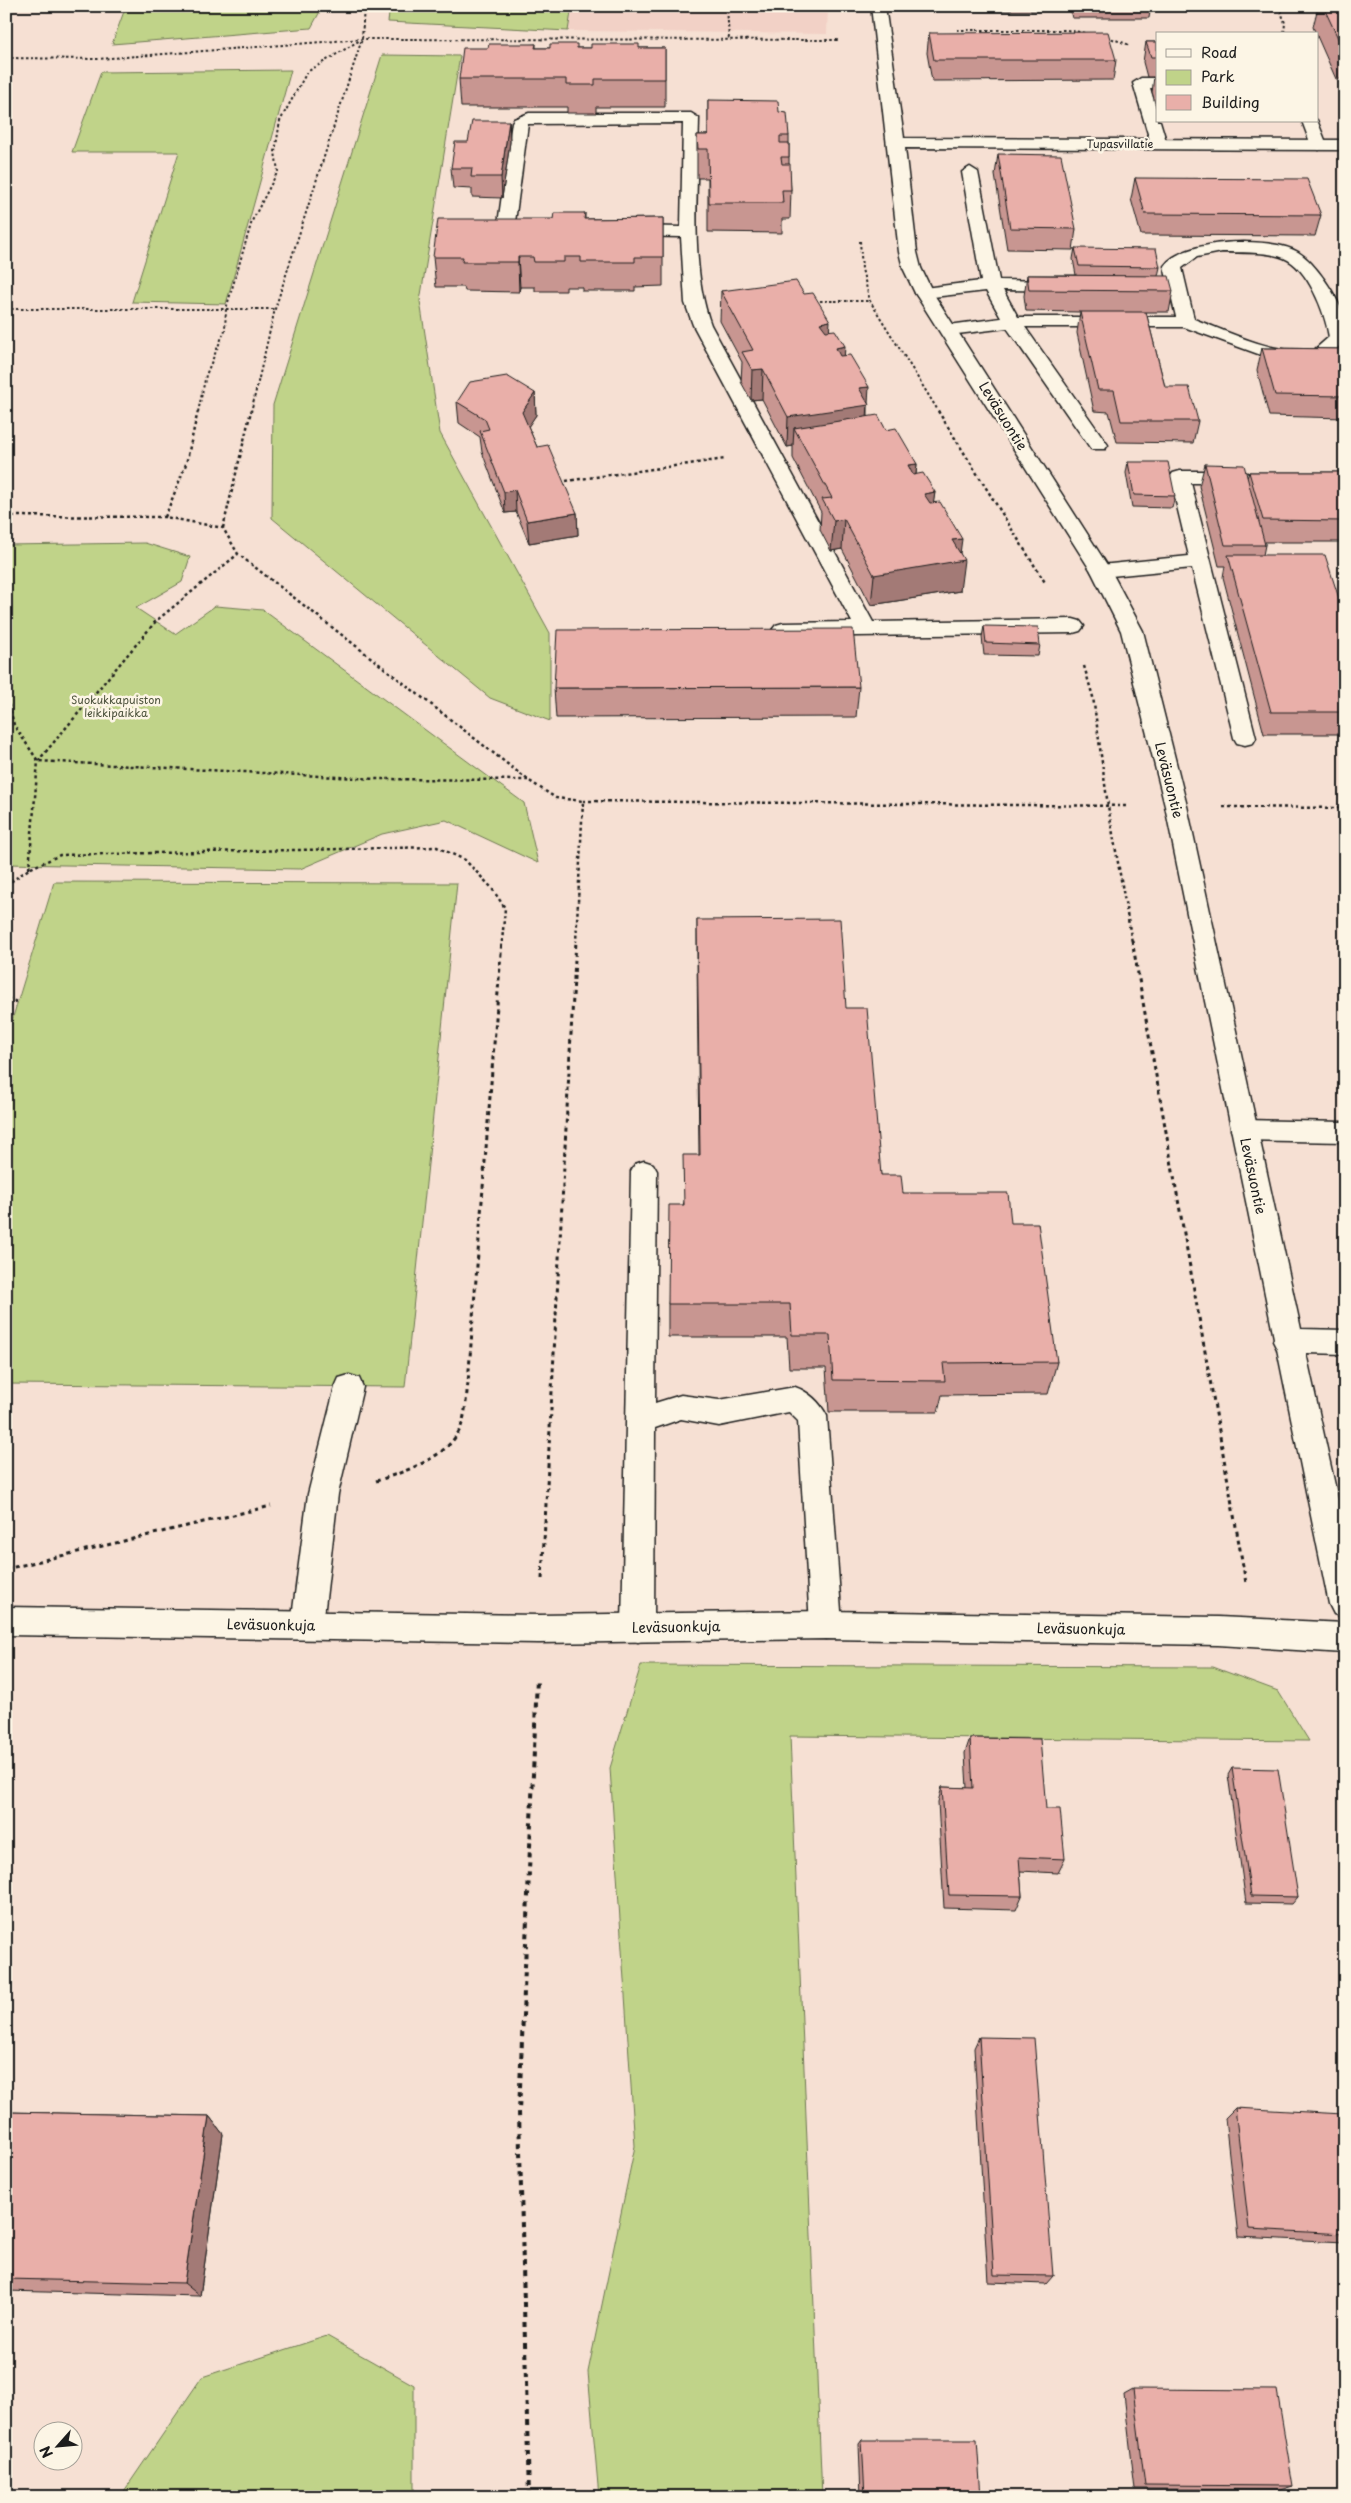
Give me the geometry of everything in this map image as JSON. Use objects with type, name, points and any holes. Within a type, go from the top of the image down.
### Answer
[{"type":"street","name":"Leväsuontie","points":[[878,6],[891,87],[908,252],[912,268],[924,293],[1101,571],[1132,631],[1176,806],[1345,1604]]},
{"type":"street","points":[[1156,83],[1142,83],[1159,144]]},
{"type":"street","points":[[554,231],[516,231],[506,224],[520,122],[529,118],[691,118],[689,232],[694,303],[702,325],[866,628]]},
{"type":"street","points":[[1310,122],[1319,145]]},
{"type":"street","name":"Tupasvillatie","points":[[896,142],[1345,145]]},
{"type":"street","points":[[970,172],[991,285],[1012,322],[1098,445]]},
{"type":"street","points":[[612,231],[689,232]]},
{"type":"street","points":[[949,330],[1012,322],[1186,322],[1267,351],[1293,356],[1314,356],[1328,350],[1338,337],[1335,317],[1310,270],[1291,255],[1266,249],[1222,247],[1192,253],[1173,266],[1176,286],[1186,322]]},
{"type":"street","points":[[924,293],[991,285],[1079,286]]},
{"type":"street","points":[[1157,286],[1176,286]]},
{"type":"street","points":[[1245,738],[1180,477],[1258,477]]},
{"type":"street","points":[[1101,571],[1200,561]]},
{"type":"street","points":[[766,631],[1073,626]]},
{"type":"street","points":[[1244,1130],[1345,1132]]},
{"type":"street","points":[[638,1628],[644,1171]]},
{"type":"street","points":[[1288,1341],[1345,1342]]},
{"type":"street","points":[[307,1625],[323,1494],[349,1387]]},
{"type":"street","points":[[640,1421],[681,1407],[719,1413],[795,1399],[812,1416],[826,1625]]},
{"type":"street","name":"Leväsuonkuja","points":[[6,1621],[539,1629],[826,1625],[1255,1634],[1345,1638]]},
{"type":"path","points":[[364,6],[362,39],[275,310],[223,528],[238,554],[528,780],[556,798],[583,801],[1345,808]]},
{"type":"path","points":[[727,6],[729,40]]},
{"type":"path","points":[[1279,6],[1285,23],[1284,32]]},
{"type":"path","points":[[956,30],[1067,30],[1092,34]]},
{"type":"path","points":[[1101,36],[1134,47]]},
{"type":"path","points":[[165,517],[186,464],[206,375],[224,330],[226,309],[252,221],[278,171],[275,152],[280,121],[307,72],[362,39]]},
{"type":"path","points":[[6,58],[98,60],[362,39],[841,40]]},
{"type":"path","points":[[860,239],[862,269],[870,301],[1073,626],[1093,698],[1108,806],[1255,1634]]},
{"type":"path","points":[[811,302],[870,301]]},
{"type":"path","points":[[6,309],[275,310]]},
{"type":"path","points":[[566,481],[770,452]]},
{"type":"path","points":[[6,516],[165,517],[223,528]]},
{"type":"path","points":[[29,869],[38,761],[156,621],[238,554]]},
{"type":"path","points":[[6,693],[14,724],[38,761]]},
{"type":"path","points":[[38,761],[376,779],[528,780]]},
{"type":"path","points":[[529,2497],[519,2112],[539,1629],[583,801]]},
{"type":"path","points":[[6,885],[29,869],[60,855],[437,847],[465,860],[491,888],[505,908],[469,1373],[460,1430],[437,1455],[396,1474],[323,1494],[6,1569]]},
{"type":"path","points":[[6,998],[16,1002]]},
{"type":"shaded area","points":[[572,6],[828,6],[827,34],[568,31]]},
{"type":"green space","points":[[126,6],[323,6],[311,28],[112,44]]},
{"type":"green space","points":[[390,6],[572,6],[568,31],[388,22]]},
{"type":"green space","points":[[382,55],[460,56],[420,301],[440,433],[550,633],[550,721],[490,698],[272,518],[273,405]]},
{"type":"green space","points":[[291,70],[226,304],[132,302],[179,152],[72,152],[101,72]]},
{"type":"green space","name":"Suokukkapuiston leikkipaikka","points":[[145,543],[190,557],[182,582],[136,608],[175,634],[215,606],[263,610],[524,803],[538,863],[446,820],[382,834],[300,869],[6,864],[6,545]]},
{"type":"green space","points":[[54,882],[457,883],[405,1387],[6,1384],[6,1040]]},
{"type":"green space","points":[[641,1665],[1213,1667],[1278,1691],[1309,1741],[790,1736],[822,2497],[599,2497],[588,2372],[635,2146],[610,1768]]},
{"type":"green space","points":[[327,2336],[414,2385],[414,2497],[120,2497],[202,2377]]},
{"type":"building","points":[[1323,6],[1345,6],[1345,51],[1344,51]]},
{"type":"building","points":[[1108,32],[1116,60],[934,60],[929,33]]},
{"type":"building","points":[[1146,42],[1156,42],[1156,57],[1151,57]]},
{"type":"building","points":[[489,44],[536,44],[535,48],[550,48],[550,44],[577,44],[577,48],[591,48],[591,44],[639,44],[639,48],[665,48],[665,79],[595,79],[595,85],[566,85],[566,79],[459,79],[463,48],[488,48]]},
{"type":"building","points":[[708,100],[778,101],[779,112],[787,113],[789,136],[780,136],[780,143],[789,143],[789,157],[781,157],[782,164],[790,164],[791,190],[782,190],[783,203],[709,203],[708,149],[698,149],[697,135],[708,135]]},
{"type":"building","points":[[472,121],[509,121],[501,177],[471,177],[472,168],[451,168],[455,142],[468,142]]},
{"type":"building","points":[[998,154],[1061,155],[1076,229],[1010,228]]},
{"type":"building","points":[[1135,178],[1307,179],[1321,215],[1145,214]]},
{"type":"building","points":[[554,213],[585,213],[584,219],[663,218],[663,257],[635,257],[635,262],[581,262],[581,257],[564,257],[564,262],[534,262],[533,257],[518,257],[518,262],[462,262],[463,257],[433,257],[438,219],[553,219]]},
{"type":"building","points":[[1075,248],[1156,249],[1160,267],[1079,266]]},
{"type":"building","points":[[1027,275],[1169,276],[1173,291],[1029,290]]},
{"type":"building","points":[[796,281],[804,294],[813,293],[830,321],[820,323],[826,331],[835,330],[845,346],[836,348],[840,356],[850,355],[869,387],[859,388],[869,405],[788,417],[763,369],[752,370],[742,352],[753,350],[721,291]]},
{"type":"building","points":[[1080,312],[1146,312],[1165,387],[1189,387],[1198,421],[1121,421],[1114,390],[1098,390]]},
{"type":"building","points":[[1262,348],[1345,349],[1345,396],[1275,395]]},
{"type":"building","points":[[507,376],[535,393],[522,412],[537,447],[548,445],[577,513],[527,521],[515,490],[504,492],[480,431],[489,429],[485,419],[457,402],[470,382]]},
{"type":"building","points":[[878,415],[886,430],[896,428],[917,464],[908,465],[913,475],[923,473],[935,492],[924,494],[930,503],[940,502],[962,539],[952,540],[964,560],[874,575],[844,519],[834,521],[822,499],[832,498],[794,428]]},
{"type":"building","points":[[1128,462],[1168,462],[1175,496],[1134,495]]},
{"type":"building","points":[[1205,464],[1244,465],[1265,545],[1225,545]]},
{"type":"building","points":[[1249,472],[1345,472],[1345,521],[1263,520]]},
{"type":"building","points":[[1228,555],[1325,555],[1345,617],[1345,712],[1271,712]]},
{"type":"building","points":[[984,626],[1038,627],[1040,645],[986,643]]},
{"type":"building","points":[[853,629],[859,687],[554,688],[557,630]]},
{"type":"building","points":[[840,919],[846,1008],[867,1008],[881,1175],[901,1175],[903,1193],[1008,1193],[1011,1223],[1038,1223],[1057,1362],[943,1363],[945,1381],[833,1380],[830,1335],[792,1335],[790,1304],[668,1304],[669,1205],[684,1205],[683,1155],[700,1155],[697,920]]},
{"type":"building","points":[[970,1738],[1040,1739],[1046,1809],[1060,1809],[1065,1859],[1019,1857],[1022,1896],[949,1895],[942,1787],[973,1788]]},
{"type":"building","points":[[1232,1768],[1278,1769],[1298,1897],[1251,1896]]},
{"type":"building","points":[[979,2037],[1034,2038],[1053,2276],[994,2275]]},
{"type":"building","points":[[1235,2108],[1343,2114],[1345,2126],[1345,2234],[1249,2229]]},
{"type":"building","points":[[6,2112],[209,2116],[184,2283],[6,2279]]},
{"type":"building","points":[[1133,2389],[1277,2390],[1293,2486],[1145,2485]]},
{"type":"building","points":[[862,2440],[977,2440],[981,2497],[865,2497]]}]
